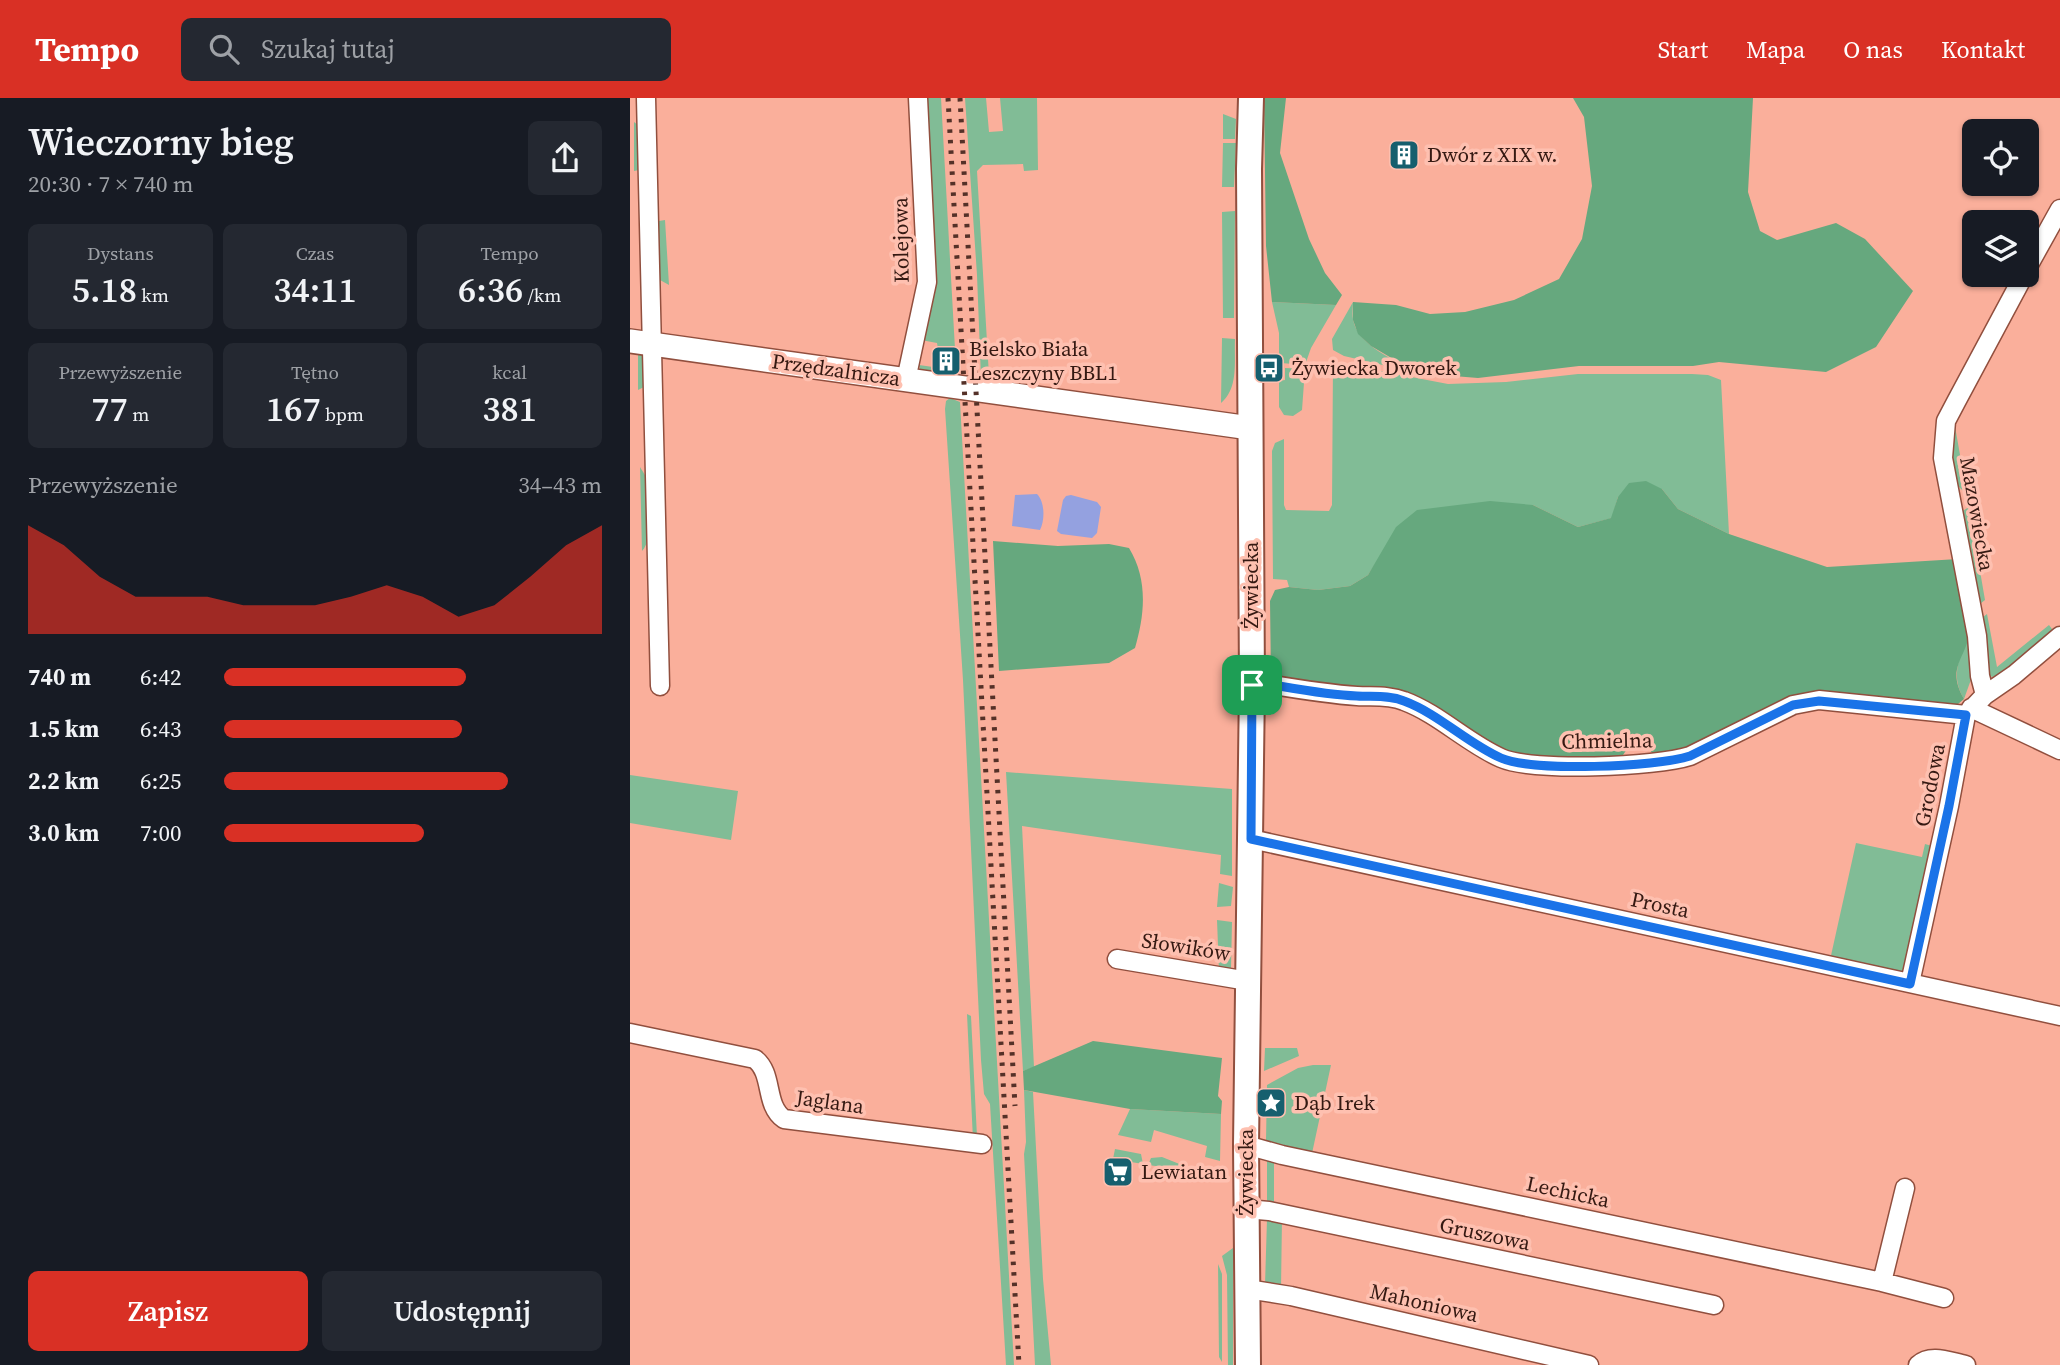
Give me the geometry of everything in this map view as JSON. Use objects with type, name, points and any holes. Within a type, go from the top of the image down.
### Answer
[{"type":"main road","name":"Żywiecka","points":[[1248,1365],[1246,1145],[1252,685],[1249,169],[1251,98]]},
{"type":"street","points":[[646,98],[660,686]]},
{"type":"street","name":"Kolejowa","points":[[906,380],[927,282],[918,98]]},
{"type":"street","points":[[2039,247],[2060,209]]},
{"type":"street","name":"Mazowiecka","points":[[1985,695],[1980,676],[1977,636],[1943,458],[1944,433],[1951,411],[2018,287]]},
{"type":"street","name":"Przędzalnicza","points":[[630,341],[1250,428]]},
{"type":"street","points":[[1969,711],[1985,695],[2014,675],[2060,636]]},
{"type":"street","name":"Chmielna","points":[[1252,685],[1267,684],[1406,701],[1500,758],[1524,764],[1608,765],[1675,761],[1805,701],[1969,711],[2060,750]]},
{"type":"street","name":"Grodowa","points":[[1910,984],[1969,711]]},
{"type":"street","name":"Prosta","points":[[1251,839],[2060,1016]]},
{"type":"street","name":"Słowików","points":[[1117,959],[1248,981]]},
{"type":"street","name":"Jaglana","points":[[630,1032],[755,1059],[765,1070],[774,1108],[784,1119],[982,1144]]},
{"type":"street","name":"Lechicka","points":[[1246,1145],[1295,1158],[1882,1282],[1944,1298]]},
{"type":"street","points":[[1882,1282],[1905,1188]]},
{"type":"street","name":"Gruszowa","points":[[1246,1209],[1269,1211],[1714,1305]]},
{"type":"street","name":"Mahoniowa","points":[[1247,1289],[1291,1296],[1589,1365]]},
{"type":"street","points":[[1918,1365],[1923,1360],[1932,1358],[1966,1365]]},
{"type":"green space","points":[[922,98],[941,98],[955,349],[959,375],[920,369],[919,365],[940,368],[954,366],[954,354],[939,355],[937,343],[921,340]]},
{"type":"green space","points":[[965,98],[986,98],[989,132],[1003,131],[1000,98],[1037,98],[1038,170],[1024,171],[1023,164],[983,165],[977,171],[989,376],[987,379],[981,378]]},
{"type":"green space","points":[[1264,98],[1286,98],[1280,153],[1309,239],[1325,273],[1342,295],[1336,305],[1272,302],[1266,246]]},
{"type":"green space","points":[[1573,98],[1753,98],[1748,192],[1760,231],[1777,240],[1836,223],[1865,239],[1913,291],[1876,347],[1826,372],[1719,362],[1693,366],[1579,366],[1478,378],[1417,373],[1371,346],[1358,334],[1353,320],[1353,302],[1396,305],[1430,314],[1465,312],[1514,300],[1559,279],[1582,239],[1592,186],[1584,117]]},
{"type":"green space","points":[[1223,114],[1236,119],[1235,139],[1223,139]]},
{"type":"green space","points":[[634,122],[638,125],[639,170],[634,171]]},
{"type":"green space","points":[[1223,143],[1236,143],[1234,187],[1222,187]]},
{"type":"green space","points":[[1235,211],[1234,318],[1223,318],[1222,212]]},
{"type":"green space","points":[[665,220],[669,285],[660,280],[657,273],[656,226],[659,221]]},
{"type":"green space","points":[[1272,302],[1336,305],[1311,348],[1305,365],[1281,363],[1279,360],[1279,333]]},
{"type":"green space","points":[[1353,302],[1356,329],[1369,345],[1417,373],[1344,356],[1333,350],[1332,339]]},
{"type":"green space","points":[[1222,338],[1235,339],[1235,365],[1231,390],[1221,403]]},
{"type":"green space","points":[[638,353],[645,355],[646,386],[638,390]]},
{"type":"green space","points":[[1333,362],[1448,384],[1506,382],[1578,374],[1692,374],[1708,375],[1721,380],[1729,534],[1678,509],[1662,489],[1618,497],[1612,518],[1578,527],[1533,505],[1383,552],[1368,575],[1350,586],[1318,590],[1289,587],[1287,580],[1273,579],[1272,451],[1275,443],[1284,439],[1286,510],[1329,511],[1332,505]]},
{"type":"green space","points":[[1285,368],[1305,369],[1302,410],[1293,416],[1284,415],[1279,407],[1279,381],[1285,380]]},
{"type":"green space","points":[[950,398],[960,402],[1014,1365],[1006,1365],[990,1104],[984,1094],[981,1060],[963,680],[945,409],[946,401]]},
{"type":"green space","points":[[1954,421],[1967,494],[1959,487],[1951,470],[1950,451]]},
{"type":"green space","points":[[640,467],[647,481],[650,508],[648,538],[642,551]]},
{"type":"green space","points":[[1646,481],[1662,489],[1678,509],[1729,534],[1827,567],[1958,559],[1970,617],[1969,636],[1956,678],[1964,699],[1952,709],[1818,697],[1689,753],[1657,760],[1648,747],[1629,746],[1619,761],[1512,758],[1419,705],[1271,678],[1270,601],[1275,590],[1289,587],[1318,590],[1350,586],[1368,575],[1396,527],[1417,510],[1490,501],[1533,505],[1578,527],[1611,518],[1618,497],[1629,483]]},
{"type":"green space","points":[[1969,507],[1985,600],[1976,607],[1958,514]]},
{"type":"green space","points":[[993,541],[1058,546],[1109,544],[1129,548],[1139,572],[1143,597],[1135,648],[1109,663],[999,671]]},
{"type":"green space","points":[[1987,614],[1997,667],[2049,625],[2055,633],[2011,671],[1992,677],[1988,674],[1978,621]]},
{"type":"green space","points":[[1970,626],[1973,674],[1964,699],[1959,689],[1957,671]]},
{"type":"green space","points":[[1006,772],[1232,789],[1232,876],[1220,874],[1221,855],[1022,826],[1034,1067],[1023,1071]]},
{"type":"green space","points":[[630,775],[738,791],[731,840],[630,823]]},
{"type":"green space","points":[[1856,843],[1922,857],[1925,844],[1932,846],[1906,968],[1902,974],[1830,960]]},
{"type":"green space","points":[[1219,883],[1233,887],[1231,906],[1217,907]]},
{"type":"green space","points":[[1217,920],[1232,922],[1231,969],[1219,971]]},
{"type":"green space","points":[[967,1014],[971,1016],[977,1137],[973,1140]]},
{"type":"green space","points":[[1093,1041],[1222,1058],[1218,1096],[1222,1101],[1221,1114],[1130,1109],[1024,1090],[1023,1071]]},
{"type":"green space","points":[[1265,1048],[1297,1048],[1299,1056],[1264,1071]]},
{"type":"green space","points":[[1331,1065],[1311,1158],[1278,1148],[1266,1140],[1267,1085],[1298,1068]]},
{"type":"green space","points":[[1024,1090],[1033,1092],[1043,1279],[1051,1365],[1035,1365],[1024,1154]]},
{"type":"green space","points":[[1130,1109],[1221,1114],[1220,1161],[1205,1157],[1207,1146],[1154,1130],[1151,1142],[1118,1135]]},
{"type":"green space","points":[[1115,1149],[1141,1154],[1143,1164],[1113,1159]]},
{"type":"green space","points":[[1267,1156],[1274,1156],[1274,1209],[1267,1207]]},
{"type":"green space","points":[[1162,1157],[1193,1171],[1148,1165],[1151,1158]]},
{"type":"green space","points":[[1282,1218],[1281,1289],[1265,1285],[1267,1219]]},
{"type":"green space","points":[[1233,1248],[1233,1365],[1228,1365],[1227,1275],[1222,1256]]},
{"type":"green space","points":[[1218,1264],[1222,1274],[1222,1362],[1219,1357]]},
{"type":"water","points":[[1037,494],[1043,511],[1040,530],[1012,526],[1015,495]]},
{"type":"water","points":[[1071,495],[1097,502],[1101,507],[1097,533],[1092,538],[1061,534],[1057,531],[1063,500]]},
{"type":"railway","points":[[948,98],[1019,1365]]},
{"type":"railway","points":[[960,98],[1015,1106]]},
{"type":"place","name":"Dwór z XIX w.","points":[[1404,155]]},
{"type":"place","name":"Bielsko Biała Leszczyny BBL1","points":[[946,361]]},
{"type":"place","name":"Żywiecka Dworek","points":[[1269,368]]},
{"type":"place","name":"Dąb Irek","points":[[1271,1103]]},
{"type":"place","name":"Lewiatan","points":[[1118,1172]]},
{"type":"route","points":[[1267,684],[1330,694],[1406,701],[1500,758],[1524,764],[1608,765],[1675,761],[1805,701],[1966,715],[1910,984],[1251,839],[1252,685],[1267,684]]}]
